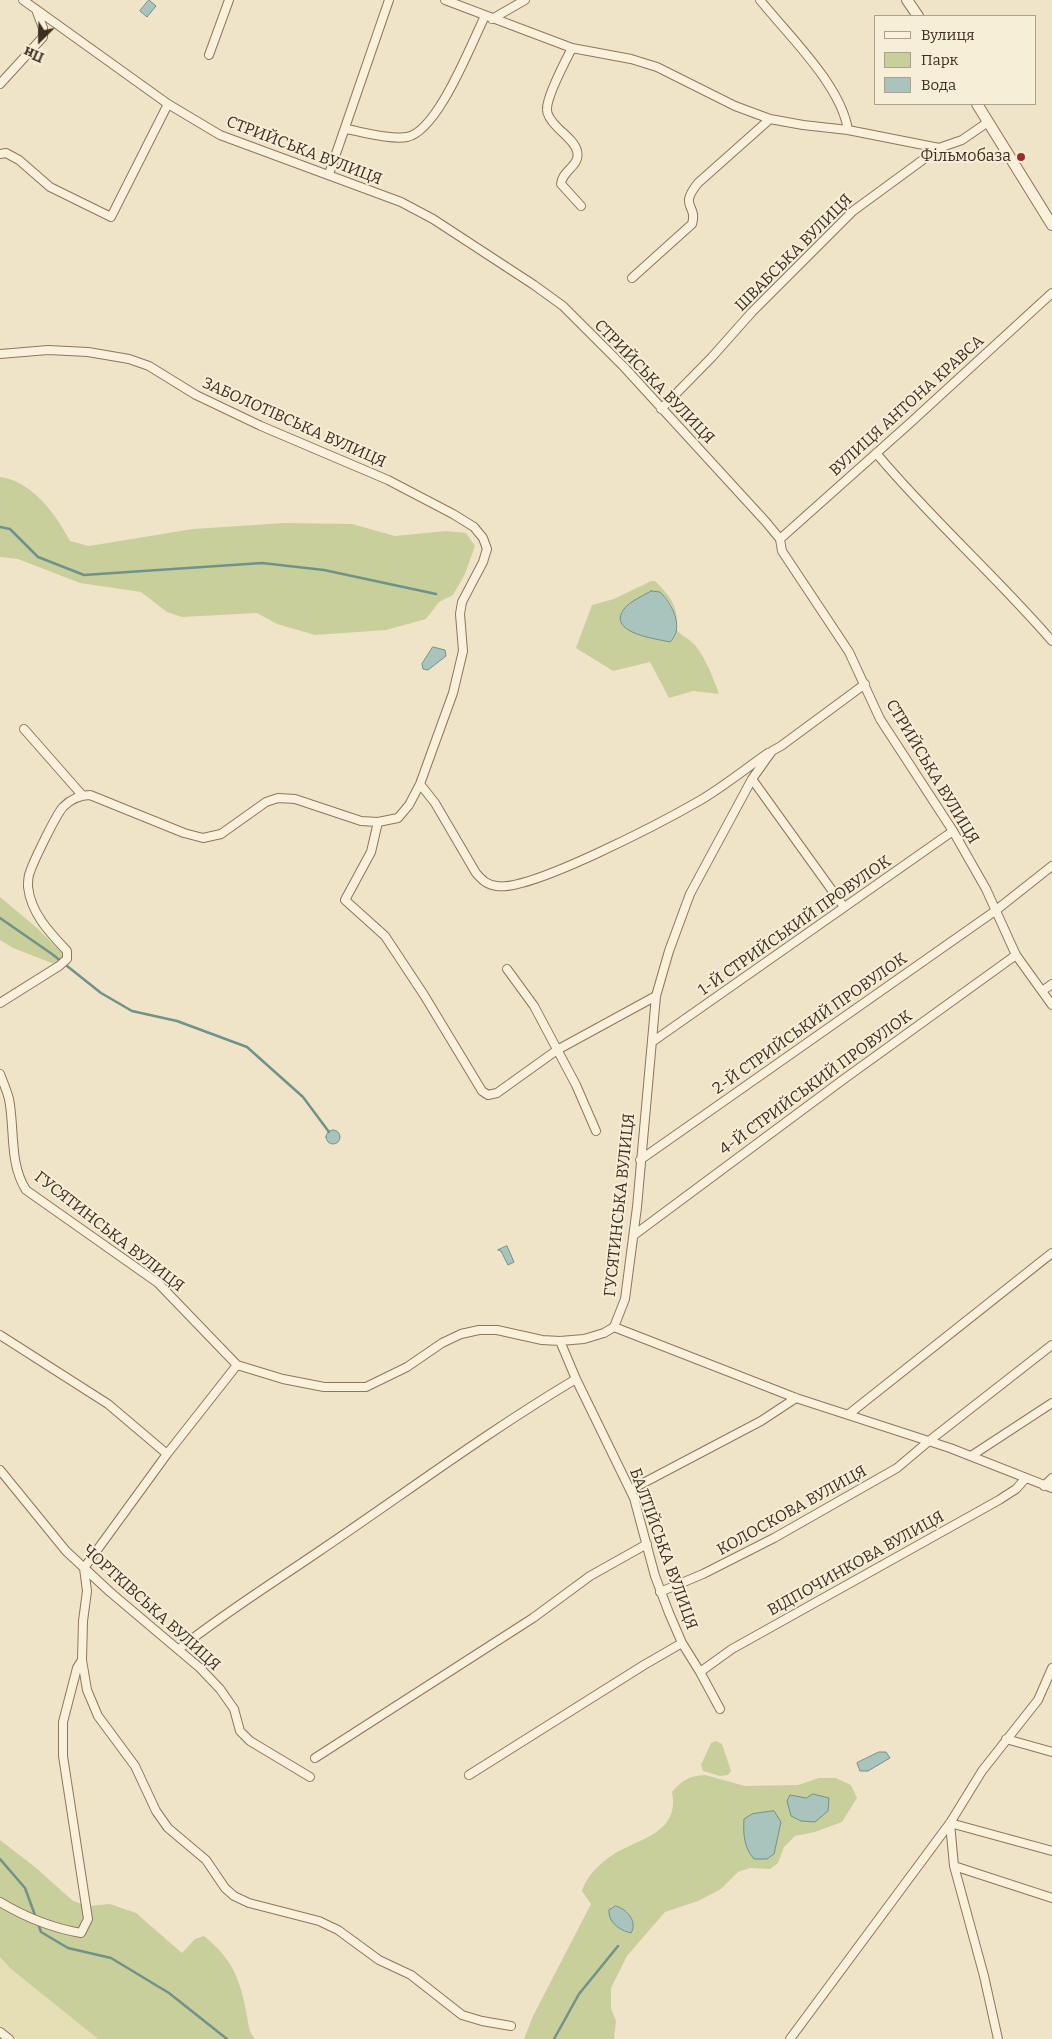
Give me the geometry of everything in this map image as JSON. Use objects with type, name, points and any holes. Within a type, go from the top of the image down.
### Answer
[{"type":"street","name":"СТРИЙСЬКА ВУЛИЦЯ","points":[[24,0],[37,12],[168,104],[220,135],[329,174],[409,206],[433,219],[563,306],[624,367],[780,539],[782,551],[849,652],[880,719],[953,831],[986,889],[1016,955],[1052,1005]]},
{"type":"street","points":[[209,55],[229,0]]},
{"type":"street","points":[[329,174],[390,0]]},
{"type":"street","points":[[445,0],[572,48],[631,59],[657,67],[735,106],[770,119],[848,130],[939,148]]},
{"type":"street","points":[[346,129],[399,137],[415,134],[422,129],[443,102],[488,17],[525,0]]},
{"type":"street","points":[[760,0],[827,82],[844,112],[848,130]]},
{"type":"street","points":[[907,0],[917,15]]},
{"type":"street","points":[[0,84],[43,37],[43,28],[37,12]]},
{"type":"street","points":[[572,48],[546,109],[554,124],[574,144],[578,151],[575,164],[564,174],[561,184],[581,206]]},
{"type":"street","points":[[0,154],[6,153],[19,160],[50,187],[111,217],[168,104]]},
{"type":"street","points":[[978,105],[1052,225]]},
{"type":"street","points":[[632,278],[692,224],[694,219],[688,202],[688,196],[698,183],[770,119]]},
{"type":"street","name":"ШВАБСЬКА ВУЛИЦЯ","points":[[661,409],[712,357],[752,312],[853,211],[939,148],[962,140],[988,122]]},
{"type":"street","name":"ВУЛИЦЯ АНТОНА КРАВСА","points":[[780,539],[1052,293]]},
{"type":"street","name":"ЗАБОЛОТІВСЬКА ВУЛИЦЯ","points":[[0,354],[48,350],[88,352],[129,359],[149,366],[196,395],[261,426],[388,480],[454,514],[474,527],[483,538],[487,549],[483,562],[462,602],[460,614],[463,651],[453,693],[420,784]]},
{"type":"street","points":[[876,453],[909,492],[1052,641]]},
{"type":"street","points":[[0,1002],[59,966],[67,959],[67,950],[38,916],[31,903],[28,885],[30,872],[62,808],[73,798],[90,795],[184,833],[203,838],[221,834],[266,802],[278,798],[295,799],[360,821],[378,822],[398,818],[409,805],[420,784],[435,804],[484,882],[498,886],[511,886],[556,871],[648,828],[700,800],[781,746],[865,684]]},
{"type":"street","points":[[24,729],[82,795]]},
{"type":"street","name":"ГУСЯТИНСЬКА ВУЛИЦЯ","points":[[614,1327],[625,1299],[634,1235],[656,996],[669,950],[690,894],[752,779],[772,751]]},
{"type":"street","points":[[752,779],[844,907]]},
{"type":"street","points":[[378,822],[371,852],[345,900],[385,936],[424,995],[482,1091],[488,1095],[497,1093],[557,1050],[656,996]]},
{"type":"street","name":"1-Й СТРИЙСЬКИЙ ПРОВУЛОК","points":[[652,1042],[953,831]]},
{"type":"street","name":"2-Й СТРИЙСЬКИЙ ПРОВУЛОК","points":[[640,1160],[995,911],[1052,866]]},
{"type":"street","name":"4-Й СТРИЙСЬКИЙ ПРОВУЛОК","points":[[634,1235],[844,1079],[1016,955]]},
{"type":"street","points":[[507,969],[534,1006],[576,1085],[596,1131]]},
{"type":"street","points":[[1042,991],[1052,984]]},
{"type":"street","name":"ГУСЯТИНСЬКА ВУЛИЦЯ","points":[[0,1074],[9,1098],[14,1152],[19,1178],[26,1190],[158,1283],[184,1308],[236,1365]]},
{"type":"street","points":[[849,1414],[1052,1253]]},
{"type":"street","points":[[511,2026],[462,2015],[411,1975],[379,1960],[338,1930],[271,1907],[249,1903],[225,1888],[206,1860],[168,1828],[156,1811],[135,1766],[98,1716],[87,1690],[82,1660],[83,1621],[88,1591],[84,1568],[167,1454],[236,1365],[298,1383],[324,1387],[366,1387],[407,1367],[442,1343],[461,1334],[479,1330],[497,1330],[542,1340],[560,1341],[584,1339],[604,1333],[614,1327],[796,1398],[929,1441],[971,1456],[1024,1479],[1048,1487],[1052,1478]]},
{"type":"street","points":[[0,1335],[108,1404],[167,1454]]},
{"type":"street","name":"БАЛТІЙСЬКА ВУЛИЦЯ","points":[[560,1341],[576,1379],[630,1490],[641,1521],[660,1592],[682,1643],[720,1709]]},
{"type":"street","name":"КОЛОСКОВА ВУЛИЦЯ","points":[[660,1592],[711,1570],[848,1497],[898,1468],[929,1441],[1052,1345]]},
{"type":"street","points":[[179,1650],[202,1631],[272,1581],[406,1490],[576,1379]]},
{"type":"street","points":[[630,1490],[761,1421],[796,1398]]},
{"type":"street","points":[[971,1456],[1052,1403]]},
{"type":"street","name":"ЧОРТКІВСЬКА ВУЛИЦЯ","points":[[0,1470],[66,1551],[110,1592],[179,1650],[220,1689],[234,1709],[240,1731],[250,1741],[310,1777]]},
{"type":"street","name":"ВІДПОЧИНКОВА ВУЛИЦЯ","points":[[700,1672],[732,1649],[999,1500],[1016,1489],[1024,1479]]},
{"type":"street","points":[[314,1758],[533,1618],[590,1576],[647,1544]]},
{"type":"street","points":[[469,1775],[682,1643]]},
{"type":"street","points":[[0,1902],[43,1923],[81,1933],[88,1919],[64,1756],[63,1730],[63,1722],[77,1668],[82,1660]]},
{"type":"street","points":[[790,2039],[950,1823],[982,1771],[1038,1700],[1052,1668]]},
{"type":"street","points":[[1006,1740],[1052,1752]]},
{"type":"street","points":[[950,1823],[1052,1851]]},
{"type":"street","points":[[950,1823],[954,1866],[984,1976],[998,2039]]},
{"type":"street","points":[[954,1866],[1052,1898]]},
{"type":"street","points":[[0,2032],[9,2039]]},
{"type":"shaded area","points":[[0,1957],[11,1969],[98,2039],[0,2039]]},
{"type":"green space","points":[[0,477],[12,480],[33,492],[58,520],[70,541],[89,546],[193,529],[284,523],[352,524],[395,536],[446,531],[466,533],[475,546],[465,574],[453,595],[439,602],[426,619],[386,630],[315,635],[277,624],[257,613],[182,617],[167,612],[141,592],[80,583],[18,559],[0,557]]},
{"type":"green space","points":[[651,581],[655,581],[666,592],[673,603],[675,608],[677,622],[677,630],[699,650],[709,668],[719,694],[693,691],[669,698],[650,662],[613,671],[576,648],[592,605],[614,599]],"holes":[[[651,591],[660,592],[672,607],[676,619],[674,638],[623,610]]]},
{"type":"green space","points":[[0,897],[37,928],[66,957],[57,965],[13,948],[0,940]]},
{"type":"green space","points":[[716,1741],[722,1744],[731,1771],[728,1775],[720,1776],[703,1771],[701,1765],[711,1743]]},
{"type":"green space","points":[[705,1775],[745,1786],[798,1785],[819,1778],[836,1778],[851,1785],[857,1798],[842,1822],[815,1832],[795,1836],[784,1847],[778,1863],[770,1869],[750,1868],[738,1872],[721,1889],[698,1901],[665,1912],[627,1956],[611,1988],[611,2008],[616,2021],[614,2039],[524,2039],[533,2016],[591,1904],[582,1891],[587,1880],[599,1865],[614,1854],[646,1838],[664,1825],[670,1817],[673,1806],[672,1792],[679,1784],[694,1776]],"holes":[[[616,1906],[632,1920],[631,1933],[615,1925],[611,1907]]]},
{"type":"green space","points":[[0,1840],[35,1867],[73,1901],[88,1906],[110,1904],[136,1913],[182,1953],[195,1939],[204,1936],[216,1946],[232,1967],[241,1990],[250,2032],[255,2039],[98,2039],[11,1969],[0,1957]]},
{"type":"water","points":[[149,0],[156,6],[147,17],[140,11]]},
{"type":"water","points":[[651,591],[660,592],[669,602],[675,616],[676,630],[670,642],[645,637],[627,629],[622,624],[620,617],[624,609],[633,601]]},
{"type":"water","points":[[433,647],[445,650],[446,656],[428,670],[423,669],[422,664]]},
{"type":"water","points":[[330,1130],[336,1130],[340,1137],[336,1144],[330,1144],[326,1140],[326,1134]]},
{"type":"water","points":[[507,1246],[514,1262],[508,1265],[501,1251],[498,1250]]},
{"type":"water","points":[[879,1752],[886,1752],[890,1758],[868,1771],[860,1771],[857,1763]]},
{"type":"water","points":[[813,1794],[829,1798],[828,1811],[815,1822],[801,1821],[791,1816],[787,1801],[790,1795],[806,1798]]},
{"type":"water","points":[[774,1811],[781,1822],[774,1854],[767,1859],[754,1859],[748,1850],[745,1840],[744,1819],[752,1814]]},
{"type":"water","points":[[616,1906],[630,1916],[633,1925],[631,1933],[622,1930],[612,1922],[609,1910]]},
{"type":"waterway","points":[[0,527],[10,529],[38,557],[84,575],[262,563],[324,570],[436,594]]},
{"type":"waterway","points":[[0,918],[52,954],[101,993],[132,1011],[177,1021],[247,1047],[303,1097],[329,1132]]},
{"type":"waterway","points":[[0,1859],[25,1888],[36,1918]]},
{"type":"waterway","points":[[38,1923],[41,1932],[68,1948],[111,1958],[169,1993],[227,2039]]},
{"type":"waterway","points":[[554,2039],[579,1994],[618,1946]]},
{"type":"place","name":"Фільмобаза","points":[[1021,157]]}]
